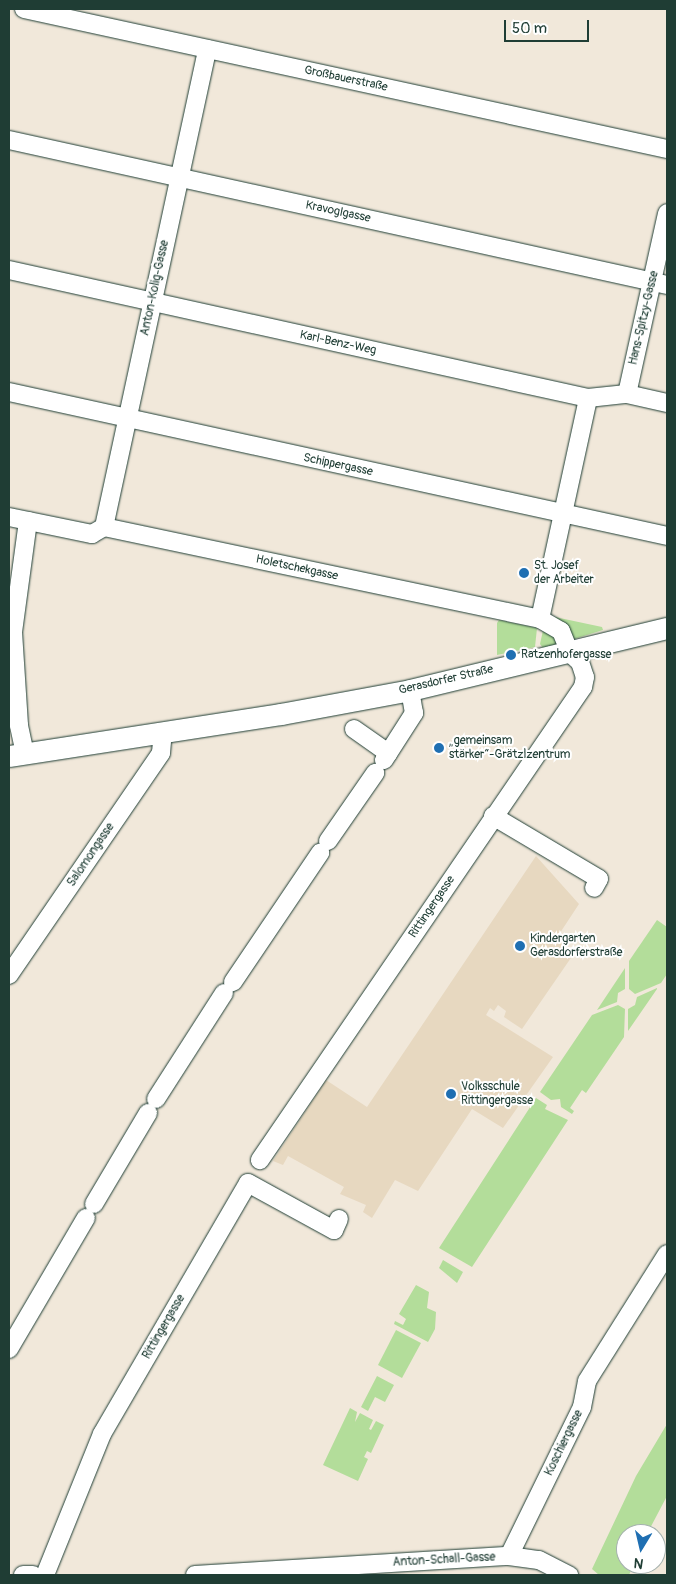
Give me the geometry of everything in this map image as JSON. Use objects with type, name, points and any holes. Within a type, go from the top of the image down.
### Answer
[{"type":"main road","name":"Gerasdorfer Straße","points":[[575,657],[667,628]]},
{"type":"main road","name":"Gerasdorfer Straße","points":[[17,755],[410,694],[575,657],[667,642]]},
{"type":"street","name":"Großbauerstraße","points":[[24,9],[667,148]]},
{"type":"street","name":"Anton-Kolig-Gasse","points":[[104,527],[207,49]]},
{"type":"street","name":"Kravoglgasse","points":[[9,140],[660,283]]},
{"type":"street","name":"Hans-Spitzy-Gasse","points":[[627,394],[660,283],[667,213]]},
{"type":"street","name":"Karl-Benz-Weg","points":[[9,270],[588,398],[627,394],[667,403]]},
{"type":"street","name":"Schippergasse","points":[[9,392],[667,536]]},
{"type":"street","points":[[540,619],[588,398]]},
{"type":"street","name":"Holetschekgasse","points":[[9,517],[92,534],[104,527],[540,619],[561,631],[575,657]]},
{"type":"street","points":[[17,755],[18,716],[11,632],[28,521]]},
{"type":"street","name":"Rittingergasse","points":[[260,1160],[582,687],[585,676],[575,657]]},
{"type":"street","points":[[9,1349],[152,1106],[229,987],[414,713],[410,694]]},
{"type":"street","points":[[354,729],[382,762]]},
{"type":"street","name":"Salomongasse","points":[[9,975],[161,753],[163,732]]},
{"type":"street","points":[[493,816],[599,879],[594,888]]},
{"type":"street","name":"Rittingergasse","points":[[45,1575],[102,1434],[248,1183],[334,1230],[340,1219]]},
{"type":"street","name":"Koschiergasse","points":[[509,1556],[582,1407],[587,1381],[667,1254]]},
{"type":"street","name":"Anton-Schall-Gasse","points":[[195,1575],[509,1556],[539,1560],[569,1575]]},
{"type":"street","points":[[23,1575],[33,1575]]},
{"type":"shaded area","name":"Volksschule Rittingergasse","points":[[536,856],[579,904],[556,939],[575,952],[522,1029],[504,1017],[506,1011],[498,1005],[494,1011],[490,1008],[486,1015],[553,1057],[503,1128],[472,1109],[418,1191],[395,1180],[372,1218],[363,1212],[366,1205],[340,1194],[344,1187],[288,1156],[283,1165],[273,1161],[326,1080],[367,1107]]},
{"type":"green space","points":[[555,617],[602,627],[603,630],[571,640]]},
{"type":"green space","points":[[499,620],[537,628],[535,647],[497,655],[497,623]]},
{"type":"green space","points":[[544,626],[549,628],[557,643],[549,648],[543,648],[540,644]]},
{"type":"green space","points":[[657,920],[667,927],[667,974],[661,983],[635,994],[629,989],[629,961]]},
{"type":"green space","points":[[625,968],[625,989],[618,993],[617,1002],[597,1010]]},
{"type":"green space","points":[[657,988],[628,1031],[628,1009],[635,1005],[637,997]]},
{"type":"green space","points":[[618,1005],[625,1009],[624,1037],[586,1093],[582,1090],[570,1108],[574,1111],[572,1114],[561,1107],[560,1099],[551,1100],[540,1092],[592,1015]]},
{"type":"green space","points":[[536,1098],[547,1105],[545,1109],[568,1120],[472,1267],[439,1248]]},
{"type":"green space","points":[[443,1260],[463,1272],[457,1283],[439,1268]]},
{"type":"green space","points":[[416,1285],[429,1292],[427,1308],[436,1312],[435,1329],[428,1342],[394,1324],[395,1321],[403,1325],[406,1319],[399,1314]]},
{"type":"green space","points":[[396,1330],[421,1343],[402,1378],[378,1365]]},
{"type":"green space","points":[[377,1376],[394,1385],[385,1402],[375,1397],[368,1411],[361,1407]]},
{"type":"green space","points":[[350,1408],[357,1412],[355,1422],[360,1413],[373,1420],[369,1429],[371,1430],[376,1421],[384,1425],[371,1453],[367,1451],[364,1457],[368,1459],[358,1481],[323,1465]]},
{"type":"green space","points":[[667,1424],[667,1496],[652,1524],[616,1524],[616,1574],[629,1575],[599,1575],[592,1569],[636,1476]]},
{"type":"place","name":"St. Josef der Arbeiter","points":[[524,573]]},
{"type":"place","name":"Ratzenhofergasse","points":[[511,655]]},
{"type":"place","name":"„gemeinsam stärker“-Grätzlzentrum","points":[[439,748]]},
{"type":"place","name":"Kindergarten Gerasdorferstraße","points":[[520,946]]},
{"type":"place","name":"Volksschule Rittingergasse","points":[[451,1094]]}]
